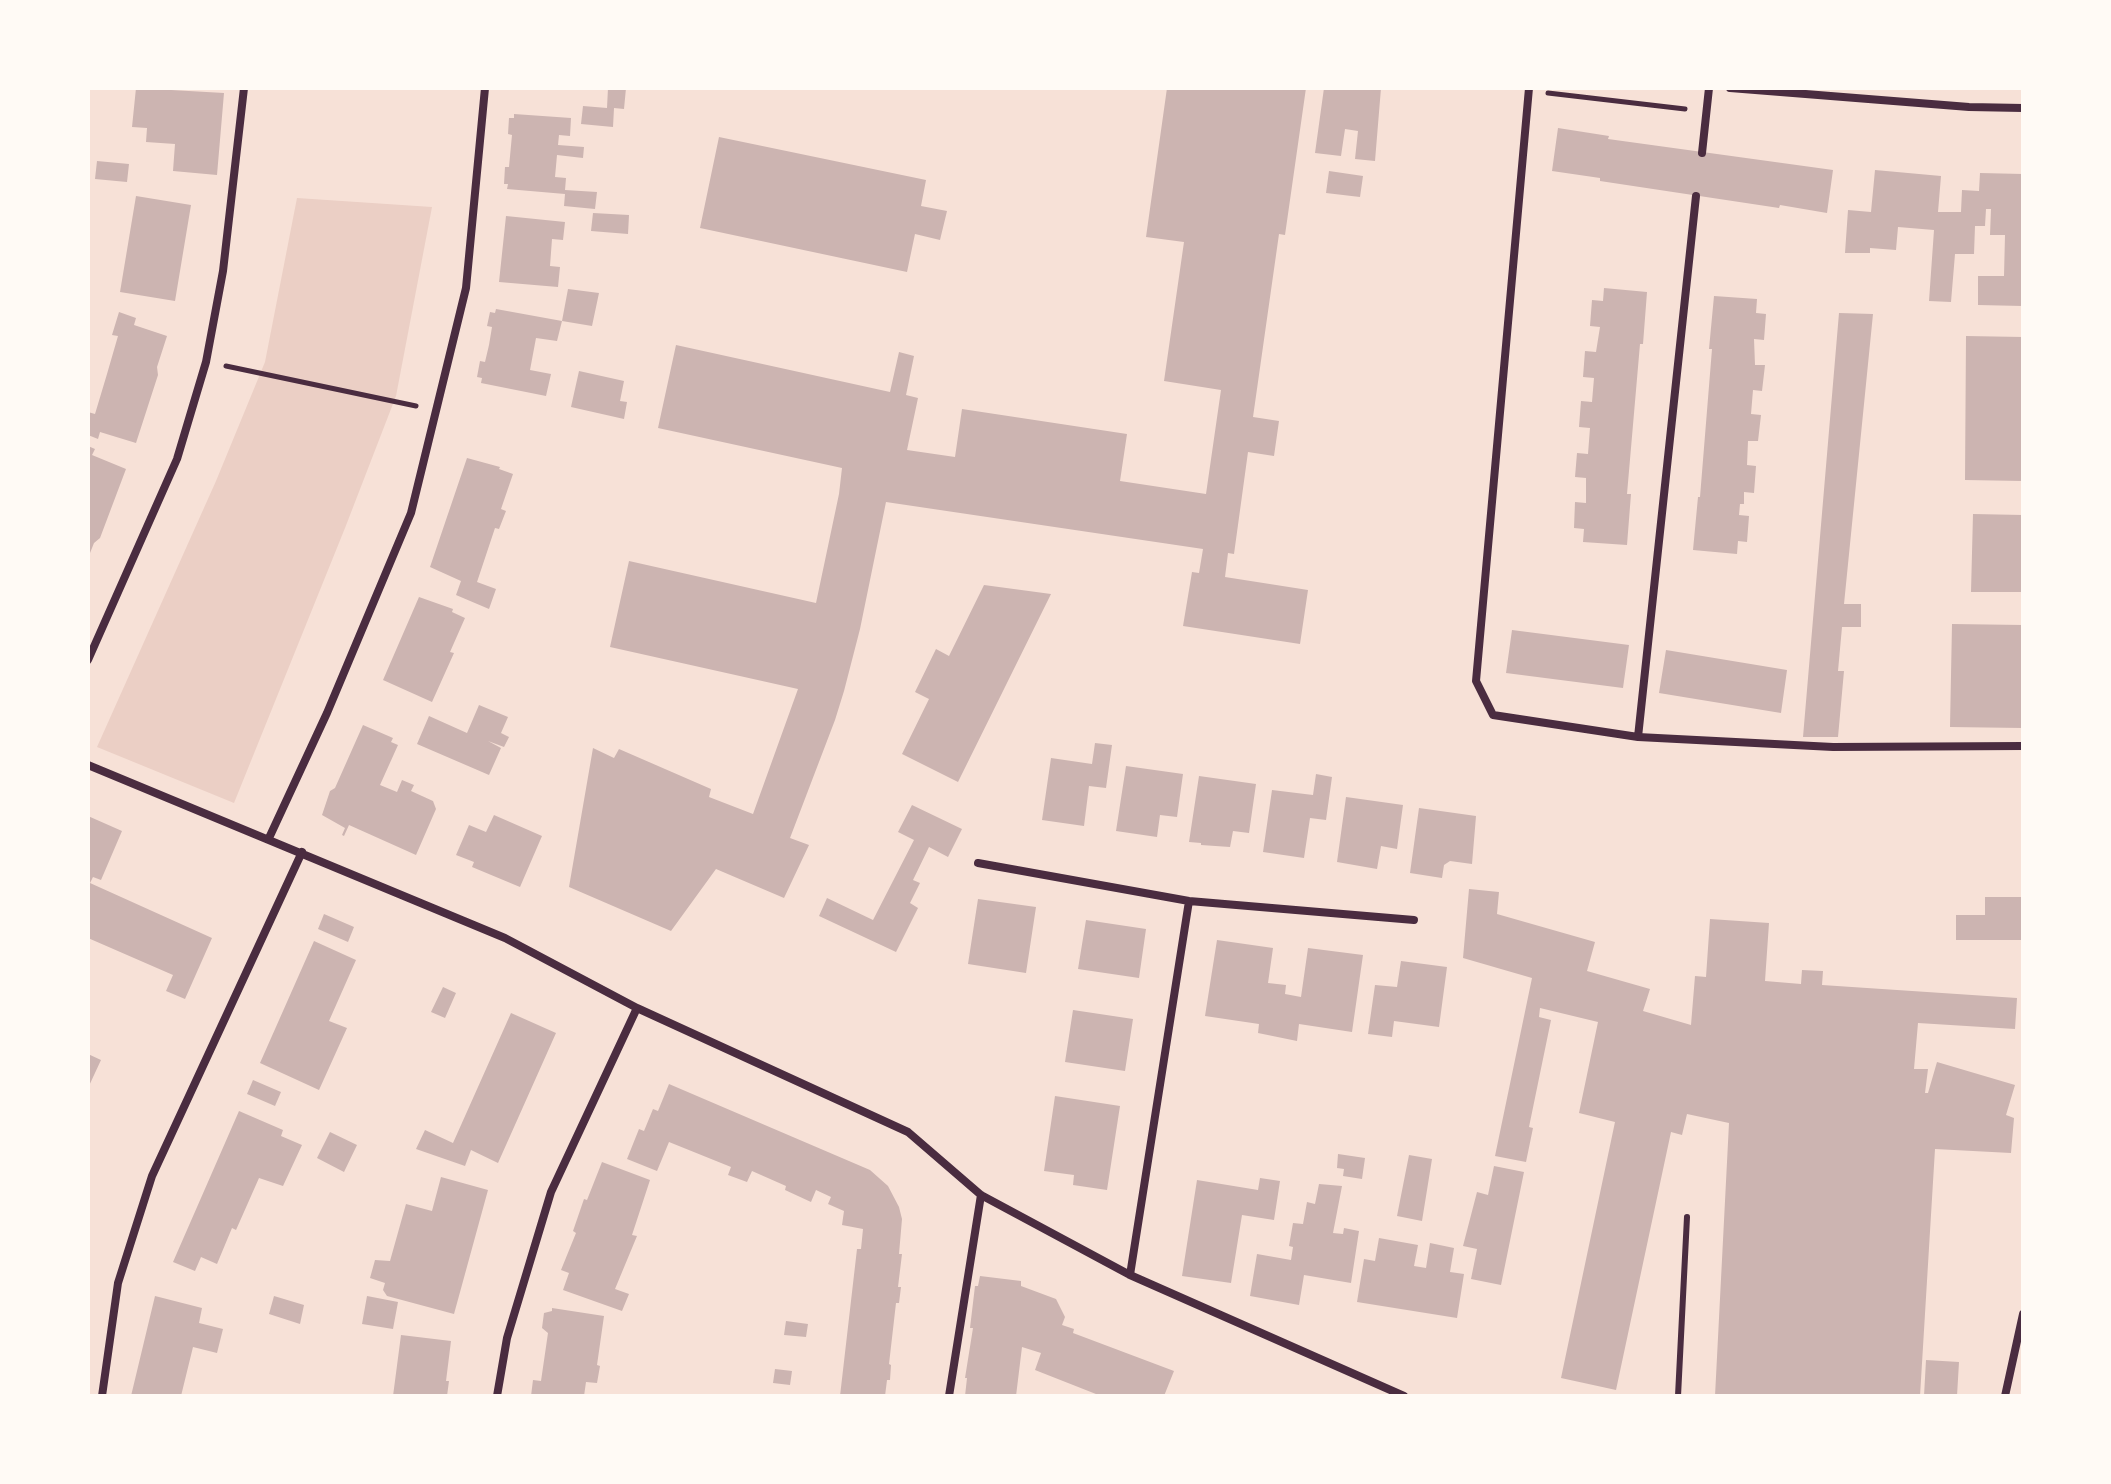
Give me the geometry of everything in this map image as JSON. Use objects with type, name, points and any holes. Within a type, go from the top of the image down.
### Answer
[{"type":"street","points":[[88,660],[177,459],[206,362],[223,271],[244,88]]},
{"type":"street","points":[[269,838],[327,713],[411,513],[466,288],[485,88]]},
{"type":"street","points":[[1529,88],[1476,681],[1493,715],[1638,737],[1833,747],[2023,746]]},
{"type":"street","points":[[1702,153],[1709,88]]},
{"type":"street","points":[[1730,88],[1969,107],[2023,108]]},
{"type":"street","points":[[1638,737],[1696,196]]},
{"type":"street","points":[[88,765],[505,938],[637,1008],[908,1132],[981,1195],[1130,1275],[1404,1396]]},
{"type":"street","points":[[102,1396],[118,1283],[152,1176],[302,852]]},
{"type":"street","points":[[978,863],[1189,901],[1414,920]]},
{"type":"street","points":[[1130,1275],[1189,901]]},
{"type":"street","points":[[497,1396],[507,1338],[551,1192],[637,1008]]},
{"type":"street","points":[[949,1396],[981,1195]]},
{"type":"street","points":[[2005,1396],[2023,1314]]},
{"type":"lane","points":[[1678,1396],[1687,1217]]},
{"type":"path","points":[[206,362],[436,410]]},
{"type":"shaded area","points":[[297,198],[432,207],[396,396],[234,803],[97,747],[216,481],[265,362]]},
{"type":"building","points":[[136,88],[224,93],[217,175],[173,171],[175,144],[146,142],[147,128],[132,127]]},
{"type":"building","points":[[608,88],[626,88],[624,109],[614,108],[613,127],[581,124],[583,106],[607,108]]},
{"type":"building","points":[[1167,88],[1306,88],[1285,235],[1279,234],[1253,417],[1279,421],[1274,456],[1248,452],[1234,554],[1228,553],[1225,577],[1308,590],[1300,644],[1183,626],[1192,572],[1199,573],[1203,549],[886,502],[844,691],[790,838],[809,845],[784,898],[716,869],[671,931],[569,887],[593,748],[614,758],[619,749],[711,789],[709,797],[753,814],[798,689],[610,647],[629,561],[816,603],[839,494],[842,468],[658,428],[676,345],[890,392],[899,352],[914,356],[906,395],[918,398],[907,450],[955,457],[962,409],[1127,434],[1120,481],[1206,494],[1221,390],[1164,381],[1184,242],[1146,237]]},
{"type":"building","points":[[1324,88],[1381,88],[1375,161],[1355,159],[1358,131],[1345,129],[1341,156],[1315,153]]},
{"type":"building","points":[[514,114],[571,118],[570,136],[559,135],[558,145],[584,147],[583,158],[557,155],[555,177],[566,178],[565,190],[597,192],[595,209],[564,206],[565,194],[507,189],[508,184],[504,184],[505,167],[509,167],[512,135],[508,134],[509,118],[514,118]]},
{"type":"building","points":[[1558,128],[1609,136],[1608,139],[1833,170],[1827,213],[1600,181],[1600,178],[1552,171]]},
{"type":"building","points":[[719,137],[926,180],[921,206],[947,211],[940,240],[915,234],[907,272],[700,228]]},
{"type":"building","points":[[97,161],[129,164],[127,182],[95,179]]},
{"type":"building","points":[[1875,170],[1941,176],[1938,212],[1961,212],[1962,190],[1979,191],[1980,173],[2023,174],[2023,306],[1978,305],[1978,276],[2004,276],[2005,235],[1990,235],[1991,209],[1986,209],[1985,226],[1975,226],[1974,254],[1955,254],[1951,302],[1929,301],[1934,230],[1898,227],[1896,250],[1870,248],[1870,253],[1845,253],[1848,210],[1871,212]]},
{"type":"building","points":[[1329,171],[1363,176],[1360,197],[1326,193]]},
{"type":"building","points":[[136,196],[191,205],[175,301],[120,292]]},
{"type":"building","points":[[593,213],[629,215],[628,234],[591,231]]},
{"type":"building","points":[[506,216],[565,222],[563,240],[552,239],[550,266],[560,267],[558,287],[499,282]]},
{"type":"building","points":[[1604,288],[1647,292],[1627,494],[1631,494],[1627,545],[1583,542],[1584,529],[1574,528],[1575,502],[1586,503],[1586,478],[1575,477],[1577,453],[1588,454],[1590,428],[1579,427],[1581,401],[1592,402],[1594,378],[1583,377],[1585,351],[1596,352],[1600,327],[1590,326],[1592,300],[1603,301]]},
{"type":"building","points":[[568,289],[599,293],[592,326],[562,321]]},
{"type":"building","points":[[1714,296],[1757,299],[1756,313],[1766,314],[1764,340],[1754,339],[1755,365],[1765,365],[1762,391],[1753,390],[1751,414],[1761,415],[1758,441],[1748,441],[1747,465],[1756,466],[1754,493],[1744,492],[1744,504],[1740,504],[1739,515],[1749,516],[1747,542],[1738,541],[1737,554],[1693,550],[1700,497]]},
{"type":"building","points":[[496,309],[562,321],[557,341],[536,338],[530,370],[551,374],[546,396],[481,383],[482,378],[477,377],[480,361],[485,362],[489,345],[492,327],[487,326],[490,312],[495,313]]},
{"type":"building","points":[[119,312],[136,318],[134,325],[167,336],[136,443],[100,432],[98,439],[88,435],[88,412],[95,414],[118,336],[112,335]]},
{"type":"building","points":[[1839,313],[1873,314],[1844,604],[1861,604],[1861,627],[1842,627],[1838,671],[1844,671],[1838,737],[1803,737]]},
{"type":"building","points":[[1966,336],[2023,337],[2023,481],[1965,480]]},
{"type":"building","points":[[579,371],[624,381],[620,401],[627,402],[624,419],[571,407]]},
{"type":"building","points":[[88,446],[95,449],[92,455],[126,469],[100,538],[94,543],[88,558]]},
{"type":"building","points":[[467,458],[513,474],[501,509],[506,511],[499,529],[495,528],[477,582],[496,589],[489,609],[456,595],[461,581],[430,567]]},
{"type":"building","points":[[1973,514],[2023,515],[2023,592],[1971,592]]},
{"type":"building","points":[[984,585],[1051,594],[958,782],[902,754],[929,699],[915,692],[936,649],[949,656]]},
{"type":"building","points":[[419,597],[453,609],[452,612],[465,618],[450,652],[454,653],[432,702],[383,680]]},
{"type":"building","points":[[1952,624],[2023,625],[2023,728],[1950,727]]},
{"type":"building","points":[[1512,630],[1629,645],[1623,688],[1506,673]]},
{"type":"building","points":[[1666,650],[1787,670],[1781,713],[1659,693]]},
{"type":"building","points":[[479,705],[508,717],[501,733],[509,737],[504,747],[488,741],[501,748],[489,775],[417,744],[429,716],[467,733]]},
{"type":"building","points":[[363,725],[393,738],[391,742],[398,745],[380,785],[397,792],[402,780],[414,785],[411,791],[433,801],[436,809],[416,855],[349,825],[344,836],[345,828],[322,815],[330,791],[335,788]]},
{"type":"building","points":[[1095,743],[1112,745],[1106,788],[1089,786],[1084,826],[1042,820],[1051,758],[1092,764]]},
{"type":"building","points":[[1126,766],[1183,774],[1177,817],[1160,815],[1157,837],[1116,831]]},
{"type":"building","points":[[1316,774],[1332,777],[1326,820],[1310,818],[1304,858],[1263,852],[1272,790],[1313,795]]},
{"type":"building","points":[[1199,776],[1256,784],[1249,833],[1233,831],[1230,847],[1189,842]]},
{"type":"building","points":[[1346,797],[1403,805],[1397,849],[1381,846],[1377,869],[1337,862]]},
{"type":"building","points":[[912,805],[962,829],[948,857],[929,847],[913,880],[920,883],[910,903],[918,908],[896,952],[819,916],[827,898],[873,920],[914,840],[898,832]]},
{"type":"building","points":[[1419,808],[1476,816],[1472,864],[1450,861],[1444,865],[1442,878],[1410,873]]},
{"type":"building","points":[[494,815],[542,836],[520,887],[472,867],[474,862],[456,855],[469,825],[486,832]]},
{"type":"building","points":[[88,816],[122,831],[101,880],[93,877],[90,883],[212,938],[185,999],[166,991],[173,975],[88,938]]},
{"type":"building","points":[[1469,889],[1499,892],[1497,914],[1595,942],[1587,971],[1650,989],[1643,1011],[1691,1025],[1695,976],[1706,977],[1710,919],[1769,923],[1765,981],[1801,984],[1802,970],[1823,971],[1822,985],[2017,998],[2015,1029],[1918,1023],[1914,1069],[1928,1069],[1925,1093],[1928,1093],[1937,1062],[2015,1085],[2006,1115],[2014,1118],[2011,1153],[1935,1149],[1920,1396],[1715,1396],[1729,1123],[1687,1114],[1682,1135],[1671,1132],[1616,1390],[1561,1378],[1615,1122],[1579,1113],[1598,1022],[1540,1008],[1539,1017],[1551,1020],[1529,1127],[1533,1128],[1526,1162],[1495,1156],[1532,978],[1463,958]]},
{"type":"building","points":[[1985,897],[2023,897],[2023,940],[1956,940],[1956,915],[1985,915]]},
{"type":"building","points":[[978,899],[1036,907],[1026,973],[968,964]]},
{"type":"building","points":[[324,914],[354,927],[348,942],[318,929]]},
{"type":"building","points":[[1086,920],[1146,929],[1139,978],[1078,969]]},
{"type":"building","points":[[1217,940],[1273,948],[1268,983],[1286,985],[1285,994],[1301,997],[1308,948],[1363,955],[1352,1032],[1299,1024],[1297,1041],[1258,1033],[1259,1024],[1205,1016]]},
{"type":"building","points":[[314,941],[356,960],[329,1021],[347,1028],[319,1090],[260,1063]]},
{"type":"building","points":[[1401,961],[1447,967],[1439,1027],[1394,1021],[1392,1037],[1368,1034],[1375,985],[1397,987]]},
{"type":"building","points":[[443,987],[456,993],[445,1018],[431,1012]]},
{"type":"building","points":[[1073,1010],[1133,1019],[1125,1071],[1065,1062]]},
{"type":"building","points":[[511,1013],[556,1033],[498,1163],[471,1150],[465,1166],[416,1149],[425,1130],[453,1143]]},
{"type":"building","points":[[88,1054],[101,1060],[88,1088]]},
{"type":"building","points":[[253,1080],[281,1092],[275,1106],[247,1094]]},
{"type":"building","points":[[669,1084],[870,1170],[888,1186],[902,1219],[899,1254],[902,1254],[898,1287],[901,1287],[899,1303],[896,1303],[889,1364],[890,1380],[887,1380],[885,1396],[840,1396],[857,1249],[861,1249],[863,1229],[842,1225],[844,1211],[828,1204],[831,1197],[816,1190],[811,1202],[785,1190],[786,1186],[752,1171],[747,1182],[728,1175],[731,1167],[669,1142],[657,1171],[627,1159],[639,1129],[644,1131],[653,1109],[658,1111]]},
{"type":"building","points":[[1055,1096],[1120,1106],[1107,1190],[1073,1185],[1074,1175],[1044,1171]]},
{"type":"building","points":[[239,1111],[283,1130],[281,1136],[302,1145],[283,1186],[259,1178],[217,1264],[201,1257],[195,1271],[173,1262]]},
{"type":"building","points":[[330,1132],[357,1145],[344,1172],[317,1158]]},
{"type":"building","points":[[1338,1154],[1365,1158],[1362,1179],[1343,1176],[1344,1169],[1337,1168]]},
{"type":"building","points":[[1409,1155],[1432,1159],[1422,1221],[1397,1216]]},
{"type":"building","points":[[602,1162],[650,1180],[632,1235],[637,1236],[615,1289],[629,1294],[622,1311],[563,1290],[569,1273],[561,1270],[576,1233],[573,1231],[584,1199],[587,1200]]},
{"type":"building","points":[[1494,1166],[1524,1172],[1501,1285],[1471,1279],[1477,1249],[1463,1246],[1477,1192],[1488,1195]]},
{"type":"building","points":[[441,1177],[488,1190],[454,1314],[387,1296],[383,1290],[385,1283],[370,1278],[375,1260],[390,1261],[406,1204],[432,1211]]},
{"type":"building","points":[[1260,1178],[1280,1181],[1274,1220],[1242,1215],[1231,1283],[1182,1276],[1197,1180],[1258,1190]]},
{"type":"building","points":[[1319,1184],[1342,1186],[1333,1233],[1343,1234],[1344,1228],[1359,1231],[1351,1283],[1304,1275],[1299,1305],[1250,1296],[1257,1254],[1291,1260],[1293,1247],[1289,1246],[1293,1223],[1303,1224],[1307,1202],[1315,1204]]},
{"type":"building","points":[[1379,1238],[1418,1245],[1414,1266],[1426,1268],[1430,1243],[1454,1248],[1450,1272],[1464,1274],[1457,1318],[1357,1302],[1364,1259],[1375,1261]]},
{"type":"building","points":[[980,1276],[1021,1281],[1021,1286],[1056,1299],[1065,1317],[1062,1325],[1074,1329],[1073,1333],[1174,1371],[1164,1396],[1101,1396],[1035,1370],[1041,1353],[1022,1347],[1016,1396],[965,1396],[975,1286],[978,1286]]},
{"type":"building","points":[[155,1296],[202,1308],[199,1323],[223,1329],[217,1353],[193,1347],[181,1396],[131,1396]]},
{"type":"building","points":[[274,1296],[304,1305],[300,1324],[269,1314]]},
{"type":"building","points":[[367,1296],[398,1302],[393,1329],[362,1324]]},
{"type":"building","points":[[552,1308],[604,1316],[597,1383],[586,1382],[584,1396],[531,1396],[533,1380],[541,1381],[548,1333],[542,1328],[544,1313],[552,1311]]},
{"type":"building","points":[[786,1321],[808,1324],[806,1337],[784,1335]]},
{"type":"building","points":[[401,1335],[451,1341],[447,1396],[393,1396]]},
{"type":"building","points":[[1926,1360],[1959,1362],[1957,1396],[1924,1396]]},
{"type":"building","points":[[775,1369],[792,1371],[790,1385],[773,1383]]}]
